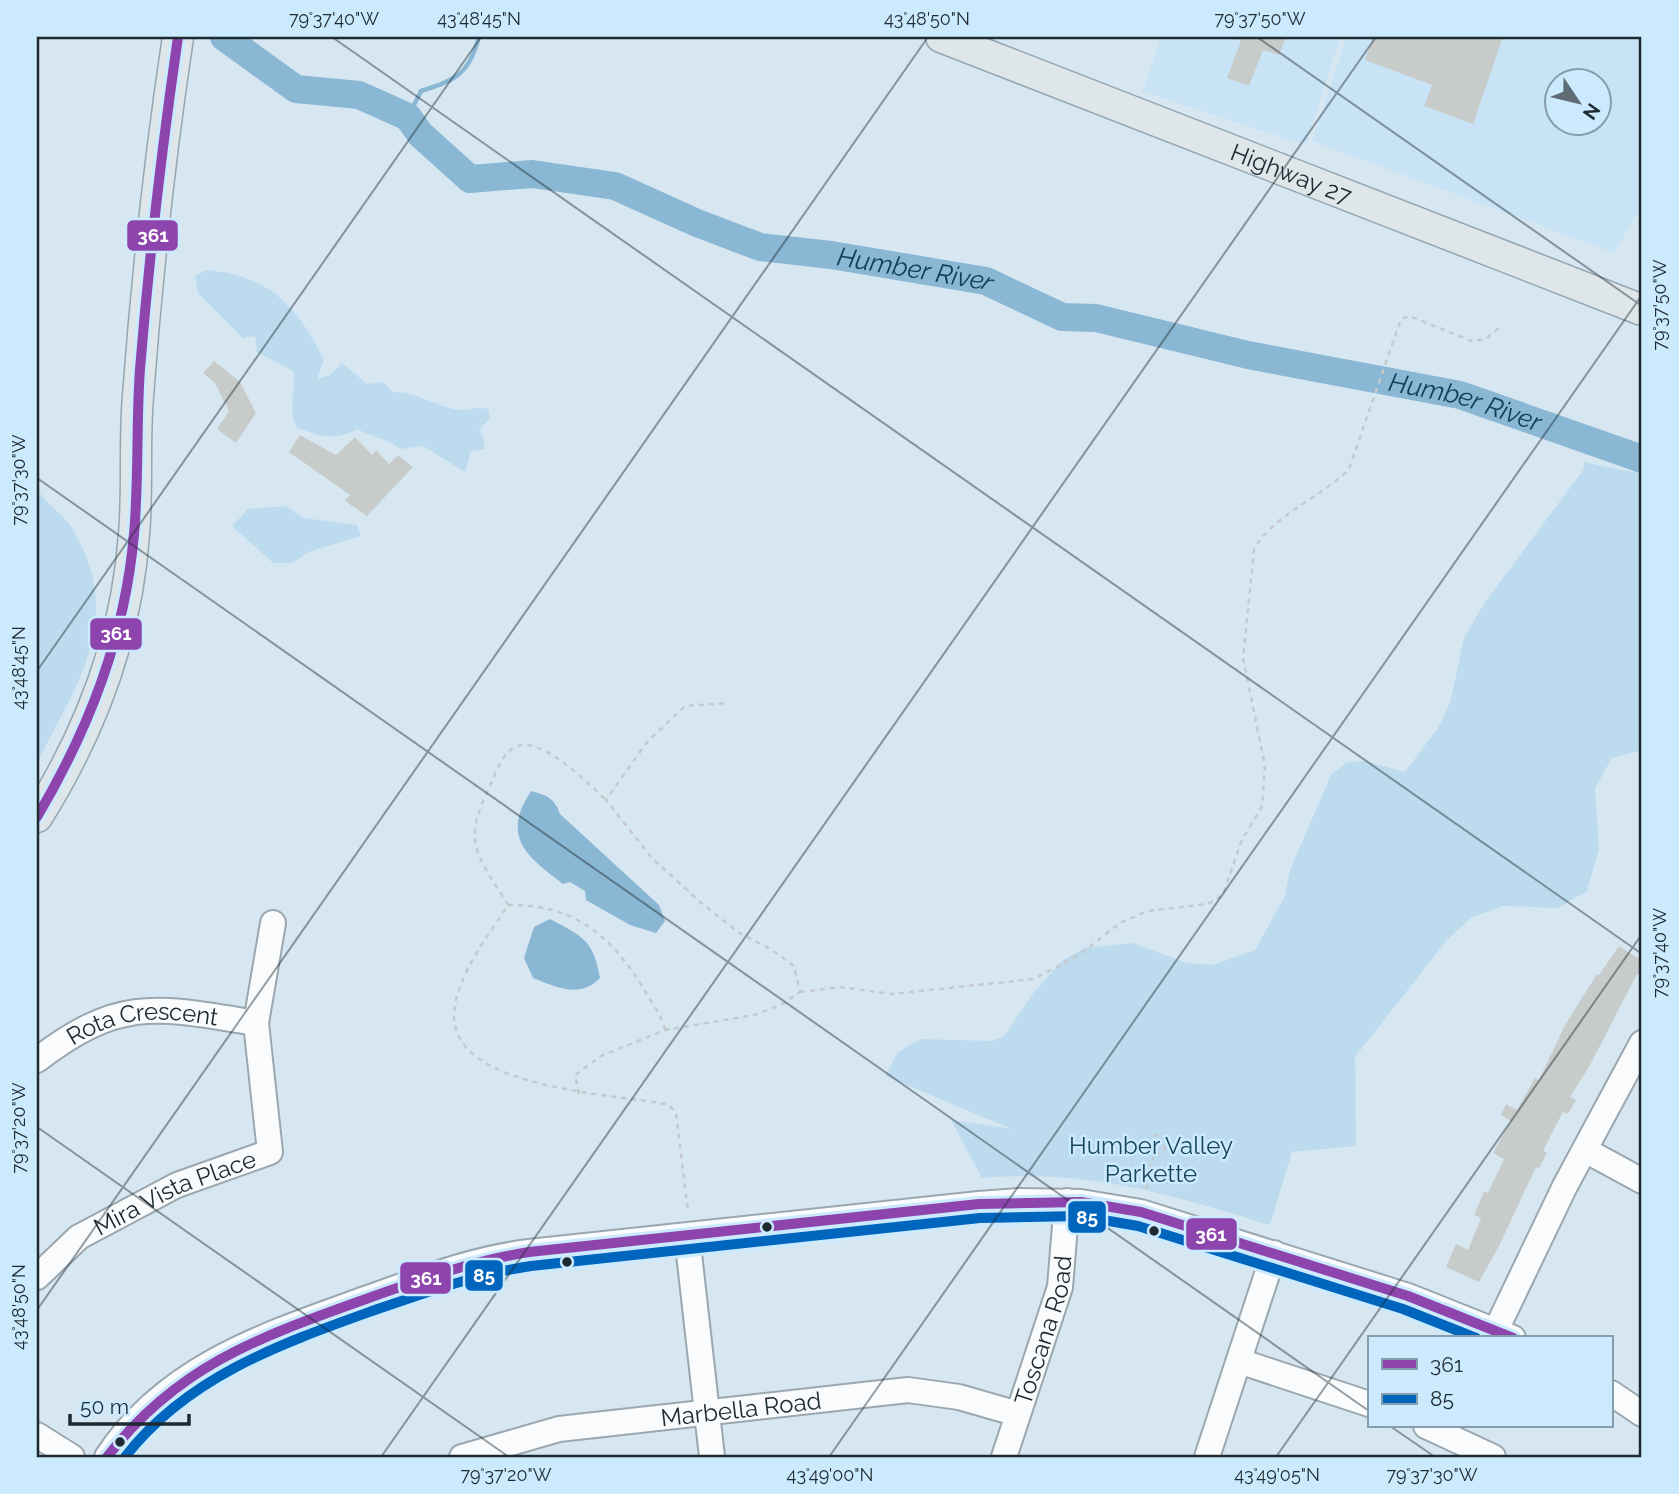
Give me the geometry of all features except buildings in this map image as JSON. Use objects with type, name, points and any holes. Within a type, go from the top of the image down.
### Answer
[{"type":"main road","points":[[37,817],[68,766],[93,710],[118,635],[129,582],[137,480],[137,399],[155,194],[178,37]]},
{"type":"main road","name":"Highway 27","points":[[941,37],[1642,310]]},
{"type":"street","name":"Mira Vista Place","points":[[37,1277],[79,1237],[177,1185],[270,1152],[256,1023],[273,923]]},
{"type":"street","name":"Rota Crescent","points":[[37,1060],[73,1032],[124,1012],[181,1011],[256,1023]]},
{"type":"street","points":[[107,1457],[130,1427],[183,1380],[235,1348],[477,1261],[688,1224],[979,1204],[1067,1202],[1141,1212],[1274,1252],[1408,1296],[1504,1334],[1585,1150],[1642,1043]]},
{"type":"street","points":[[1585,1150],[1642,1181]]},
{"type":"street","name":"Toscana Road","points":[[1004,1457],[1060,1287],[1067,1202]]},
{"type":"street","points":[[688,1224],[712,1457]]},
{"type":"street","points":[[1207,1457],[1274,1252]]},
{"type":"street","points":[[1239,1361],[1368,1404]]},
{"type":"street","name":"Marbella Road","points":[[462,1457],[559,1429],[908,1390],[959,1396],[1018,1414]]},
{"type":"street","points":[[1612,1394],[1642,1414]]},
{"type":"street","points":[[1430,1428],[1493,1457]]},
{"type":"street","points":[[37,1435],[72,1457]]},
{"type":"path","points":[[579,1094],[575,1075],[585,1065],[665,1030],[754,1015],[781,1005],[800,992],[839,987],[891,994],[1034,979],[1079,956],[1120,923],[1147,911],[1208,904],[1223,895],[1241,842],[1262,806],[1265,766],[1243,658],[1254,550],[1261,535],[1349,469],[1362,439],[1401,319],[1409,316],[1472,341],[1486,340],[1502,325]]},
{"type":"path","points":[[606,800],[648,742],[685,706],[727,703]]},
{"type":"path","points":[[508,905],[474,838],[478,813],[499,764],[510,750],[521,745],[536,747],[573,770],[606,800],[652,858],[700,902],[738,932],[772,950],[794,966],[800,992]]},
{"type":"path","points":[[508,905],[538,905],[580,919],[624,956],[665,1030]]},
{"type":"path","points":[[508,905],[463,982],[455,1005],[457,1029],[468,1048],[487,1064],[579,1094],[649,1100],[668,1105],[676,1113],[688,1224]]},
{"type":"path","points":[[1146,1189],[1154,1153],[1149,1142],[1154,1136],[1162,1137],[1166,1141],[1165,1149],[1154,1153]]},
{"type":"shaded area","points":[[1161,37],[1340,37],[1306,145],[1143,91]]},
{"type":"shaded area","points":[[1347,37],[1642,37],[1642,213],[1636,215],[1614,253],[1312,141]]},
{"type":"shaded area","points":[[531,791],[553,801],[560,814],[659,905],[665,921],[656,933],[630,925],[586,900],[585,891],[570,882],[563,884],[529,854],[518,833],[518,821]]},
{"type":"shaded area","points":[[550,919],[578,935],[590,947],[600,978],[592,984],[576,990],[550,985],[533,978],[524,958],[534,927]]},
{"type":"green space","points":[[206,270],[228,273],[264,286],[291,309],[324,360],[317,379],[330,375],[342,363],[367,384],[383,382],[393,392],[410,394],[451,408],[488,409],[490,418],[479,430],[483,435],[485,449],[471,451],[465,472],[423,446],[400,449],[390,442],[357,429],[341,435],[326,436],[296,427],[293,413],[293,371],[257,352],[255,336],[243,338],[198,293],[195,276]]},
{"type":"green space","name":"Humber Valley Parkette","points":[[1584,462],[1642,474],[1642,750],[1612,758],[1595,788],[1599,849],[1587,891],[1558,908],[1503,906],[1471,918],[1447,940],[1355,1057],[1356,1146],[1292,1152],[1270,1225],[1129,1186],[1058,1177],[982,1178],[951,1120],[1012,1129],[885,1076],[898,1052],[920,1039],[992,1041],[1004,1036],[1034,992],[1062,961],[1084,948],[1132,943],[1187,963],[1213,965],[1255,950],[1285,896],[1290,870],[1331,775],[1347,762],[1365,761],[1405,772],[1438,728],[1450,703],[1464,638],[1485,602],[1584,469]]},
{"type":"green space","points":[[37,488],[72,528],[88,561],[95,591],[95,621],[90,649],[80,677],[37,763]]},
{"type":"green space","points":[[285,506],[304,518],[357,525],[361,536],[311,551],[292,563],[273,563],[232,526],[248,509]]},
{"type":"waterway","name":"Humber River","points":[[224,37],[296,89],[359,95],[408,117],[420,134],[470,179],[532,174],[615,186],[697,223],[760,247],[831,255],[986,281],[1062,317],[1096,318],[1248,355],[1460,395],[1642,459]]},
{"type":"waterway","points":[[408,117],[421,91],[459,74],[471,60],[479,37]]},
{"type":"transit line","name":"361","points":[[37,817],[73,750],[102,681],[113,646],[129,572],[136,513],[139,390],[144,327],[156,203],[178,37]]},
{"type":"transit line","name":"361","points":[[107,1457],[134,1425],[163,1399],[223,1358],[256,1341],[327,1313],[466,1266],[529,1252],[979,1204],[1081,1202],[1141,1212],[1408,1296],[1508,1336]]},
{"type":"transit line","name":"85","points":[[125,1457],[150,1429],[177,1405],[237,1366],[303,1336],[470,1279],[531,1266],[980,1218],[1080,1216],[1138,1226],[1403,1309],[1471,1336]]}]
